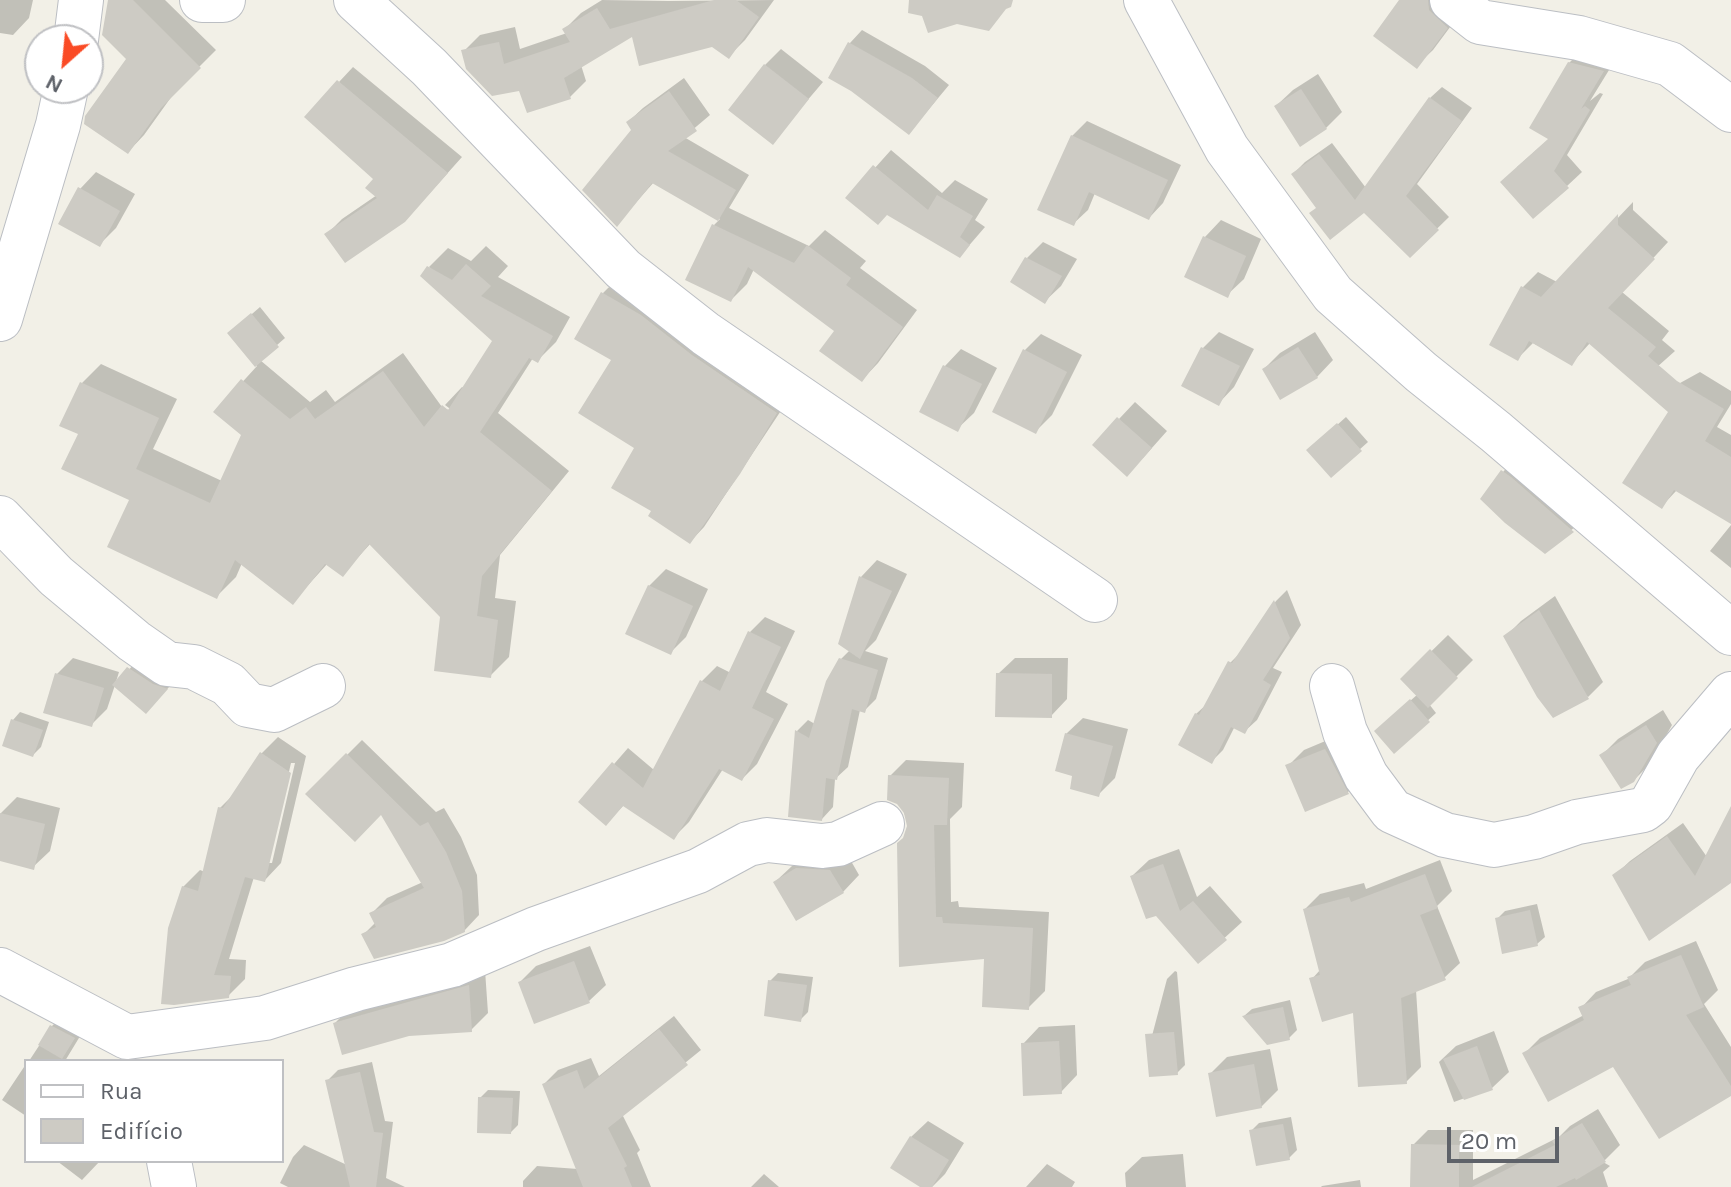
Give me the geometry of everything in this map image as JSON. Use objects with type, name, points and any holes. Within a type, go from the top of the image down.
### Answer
[{"type":"street","points":[[78,24],[81,0]]},
{"type":"street","points":[[202,0],[223,0]]},
{"type":"street","points":[[356,0],[429,67],[623,269],[706,334],[1095,600]]},
{"type":"street","points":[[1146,0],[1227,149],[1333,294],[1731,633]]},
{"type":"street","points":[[1452,0],[1480,22],[1579,38],[1670,64],[1731,110]]},
{"type":"street","points":[[0,319],[63,104]]},
{"type":"street","points":[[0,518],[56,576],[134,641],[167,664],[194,667],[228,684],[248,705],[274,710],[323,686]]},
{"type":"street","points":[[1332,686],[1345,732],[1366,776],[1392,811],[1445,835],[1494,845],[1534,837],[1577,822],[1643,810],[1651,804],[1678,756],[1731,694]]},
{"type":"street","points":[[0,970],[132,1049],[265,1018],[356,989],[452,965],[536,929],[698,871],[748,844],[767,840],[822,846],[838,844],[882,824]]},
{"type":"street","points":[[169,1163],[174,1187]]},
{"type":"building","points":[[108,0],[133,0],[201,68],[161,108],[128,154],[84,124],[85,116],[94,104],[104,104],[104,90],[126,59],[104,37]]},
{"type":"building","points":[[714,0],[736,0],[759,17],[729,59],[712,47],[639,66],[632,37],[564,78],[571,99],[527,113],[519,91],[492,96],[466,69],[461,50],[499,42],[504,64],[570,42],[562,29],[597,8],[610,29]]},
{"type":"building","points":[[909,0],[1013,0],[1011,7],[989,31],[957,24],[928,33],[922,16],[908,13]]},
{"type":"building","points":[[1399,0],[1428,0],[1429,10],[1448,28],[1417,69],[1373,36]]},
{"type":"building","points":[[848,42],[912,78],[938,98],[909,135],[851,91],[828,78]]},
{"type":"building","points":[[1568,62],[1604,71],[1581,109],[1585,106],[1590,110],[1554,171],[1569,188],[1533,219],[1500,182],[1548,139],[1529,128]]},
{"type":"building","points":[[764,64],[809,99],[773,145],[728,110]]},
{"type":"building","points":[[337,80],[448,173],[405,222],[345,263],[324,234],[377,198],[365,188],[373,179],[304,117]]},
{"type":"building","points":[[1301,89],[1327,129],[1300,147],[1274,106]]},
{"type":"building","points":[[669,91],[697,131],[668,151],[736,190],[718,221],[652,183],[617,227],[582,190],[631,130],[626,122]]},
{"type":"building","points":[[1429,97],[1462,121],[1406,196],[1439,230],[1410,258],[1364,213],[1330,240],[1309,213],[1316,208],[1291,174],[1319,154],[1355,200]]},
{"type":"building","points":[[1071,135],[1168,180],[1149,220],[1089,192],[1074,226],[1037,210]]},
{"type":"building","points":[[873,165],[928,210],[937,195],[973,216],[960,237],[970,245],[960,258],[887,215],[878,225],[845,198]]},
{"type":"building","points":[[78,187],[120,211],[100,247],[58,224]]},
{"type":"building","points":[[1618,214],[1618,225],[1655,259],[1608,308],[1656,347],[1648,356],[1677,381],[1724,409],[1705,441],[1731,457],[1731,524],[1674,490],[1662,509],[1622,483],[1668,412],[1587,342],[1572,366],[1529,341],[1518,361],[1489,345],[1521,286],[1541,297]]},
{"type":"building","points":[[712,224],[794,263],[807,245],[851,278],[846,285],[903,327],[862,382],[819,351],[834,331],[748,267],[731,302],[685,280]]},
{"type":"building","points":[[1203,236],[1246,256],[1228,298],[1184,277]]},
{"type":"building","points":[[1025,257],[1062,276],[1045,304],[1010,282]]},
{"type":"building","points":[[466,264],[491,286],[481,296],[553,336],[538,363],[529,358],[480,432],[552,491],[482,576],[477,616],[498,620],[491,678],[434,671],[440,617],[369,544],[343,577],[325,564],[293,605],[235,560],[217,599],[107,547],[129,500],[61,469],[78,434],[59,426],[80,382],[159,418],[136,469],[210,503],[241,435],[213,412],[241,379],[290,419],[306,407],[315,419],[383,371],[424,427],[442,405],[448,410],[492,341],[420,276],[427,266],[452,280]]},
{"type":"building","points":[[601,292],[641,315],[692,355],[777,413],[740,474],[690,544],[648,516],[651,511],[611,488],[634,448],[578,413],[611,360],[574,339]]},
{"type":"building","points":[[251,313],[279,347],[255,367],[227,333]]},
{"type":"building","points":[[1201,347],[1240,366],[1219,406],[1181,386]]},
{"type":"building","points":[[1298,347],[1318,378],[1280,400],[1262,369]]},
{"type":"building","points":[[1023,349],[1067,372],[1036,434],[992,412]]},
{"type":"building","points":[[943,365],[982,384],[958,432],[919,412]]},
{"type":"building","points":[[1117,417],[1152,448],[1127,477],[1092,445]]},
{"type":"building","points":[[1337,423],[1362,451],[1331,478],[1306,450]]},
{"type":"building","points":[[1501,470],[1574,532],[1545,554],[1505,523],[1480,499]]},
{"type":"building","points":[[859,576],[892,591],[860,659],[838,644]]},
{"type":"building","points":[[648,585],[693,606],[671,655],[625,634]]},
{"type":"building","points":[[1274,600],[1290,638],[1263,680],[1271,685],[1245,734],[1231,727],[1212,764],[1178,745],[1195,713],[1199,715],[1228,661],[1232,663]]},
{"type":"building","points":[[1539,610],[1589,699],[1553,718],[1537,697],[1503,636]]},
{"type":"building","points":[[748,631],[781,647],[752,708],[774,719],[742,781],[719,769],[674,840],[623,806],[606,826],[578,802],[612,762],[643,788],[700,680],[720,691]]},
{"type":"building","points":[[1430,649],[1458,678],[1428,708],[1400,679]]},
{"type":"building","points":[[839,658],[878,670],[865,713],[852,709],[837,780],[826,778],[822,821],[788,817],[795,730],[809,738],[826,681]]},
{"type":"building","points":[[127,667],[153,684],[168,689],[146,714],[112,685]]},
{"type":"building","points":[[55,673],[104,688],[92,727],[43,713]]},
{"type":"building","points":[[996,673],[1052,674],[1052,718],[995,717]]},
{"type":"building","points":[[1410,699],[1430,722],[1394,754],[1374,731]]},
{"type":"building","points":[[11,719],[43,730],[33,757],[2,746]]},
{"type":"building","points":[[1646,725],[1657,743],[1634,782],[1621,789],[1599,755]]},
{"type":"building","points":[[1065,733],[1113,746],[1099,797],[1070,789],[1072,776],[1055,771]]},
{"type":"building","points":[[1325,749],[1349,794],[1305,812],[1285,765]]},
{"type":"building","points":[[260,752],[291,773],[265,882],[245,877],[214,975],[231,976],[229,998],[161,1004],[168,928],[182,886],[198,891],[218,807],[223,808]]},
{"type":"building","points":[[346,753],[420,826],[428,822],[446,852],[462,891],[465,932],[444,941],[374,959],[361,934],[376,927],[369,913],[424,888],[381,815],[355,842],[305,794]]},
{"type":"building","points":[[888,775],[949,778],[947,825],[934,825],[936,917],[942,917],[943,923],[1033,928],[1029,1010],[982,1007],[984,959],[899,967],[897,843],[903,838],[907,826],[904,813],[897,804],[887,800]]},
{"type":"building","points":[[1731,806],[1731,883],[1649,941],[1612,875],[1667,836],[1695,876]]},
{"type":"building","points":[[0,813],[45,824],[34,870],[0,861]]},
{"type":"building","points":[[1163,864],[1180,911],[1193,901],[1227,940],[1198,964],[1156,916],[1146,919],[1130,876]]},
{"type":"building","points":[[796,868],[830,870],[844,893],[796,921],[773,882]]},
{"type":"building","points":[[1425,874],[1438,908],[1420,915],[1446,980],[1401,998],[1407,1084],[1358,1087],[1353,1013],[1322,1022],[1309,978],[1320,975],[1303,909],[1349,897],[1351,902]]},
{"type":"building","points":[[1530,910],[1538,946],[1502,954],[1495,918]]},
{"type":"building","points":[[1681,955],[1704,1007],[1686,1015],[1731,1086],[1731,1096],[1659,1139],[1613,1067],[1548,1102],[1522,1053],[1584,1020],[1578,1007],[1631,985],[1627,977]]},
{"type":"building","points":[[574,961],[590,1003],[534,1024],[518,982]]},
{"type":"building","points":[[768,980],[807,985],[801,1022],[764,1016]]},
{"type":"building","points":[[469,985],[472,1032],[409,1036],[342,1055],[333,1023]]},
{"type":"building","points":[[1283,1007],[1290,1040],[1267,1045],[1242,1016]]},
{"type":"building","points":[[50,1025],[75,1038],[62,1059],[38,1045]]},
{"type":"building","points":[[659,1029],[688,1065],[608,1128],[627,1166],[624,1168],[632,1187],[583,1187],[542,1084],[577,1070],[584,1089]]},
{"type":"building","points":[[1174,1032],[1178,1075],[1149,1077],[1145,1034]]},
{"type":"building","points":[[1059,1041],[1062,1094],[1023,1096],[1021,1043]]},
{"type":"building","points":[[1477,1046],[1493,1090],[1464,1100],[1443,1059]]},
{"type":"building","points":[[1254,1064],[1262,1108],[1216,1117],[1208,1073]]},
{"type":"building","points":[[360,1072],[374,1132],[383,1133],[376,1187],[350,1187],[325,1080]]},
{"type":"building","points":[[478,1097],[513,1098],[511,1134],[477,1133]]},
{"type":"building","points":[[1582,1123],[1606,1162],[1576,1180],[1556,1187],[1472,1187],[1555,1145],[1552,1141]]},
{"type":"building","points":[[1283,1124],[1290,1160],[1256,1166],[1249,1130]]},
{"type":"building","points":[[910,1136],[949,1160],[932,1187],[920,1187],[890,1168]]},
{"type":"building","points":[[1411,1144],[1459,1145],[1459,1187],[1410,1187]]}]
